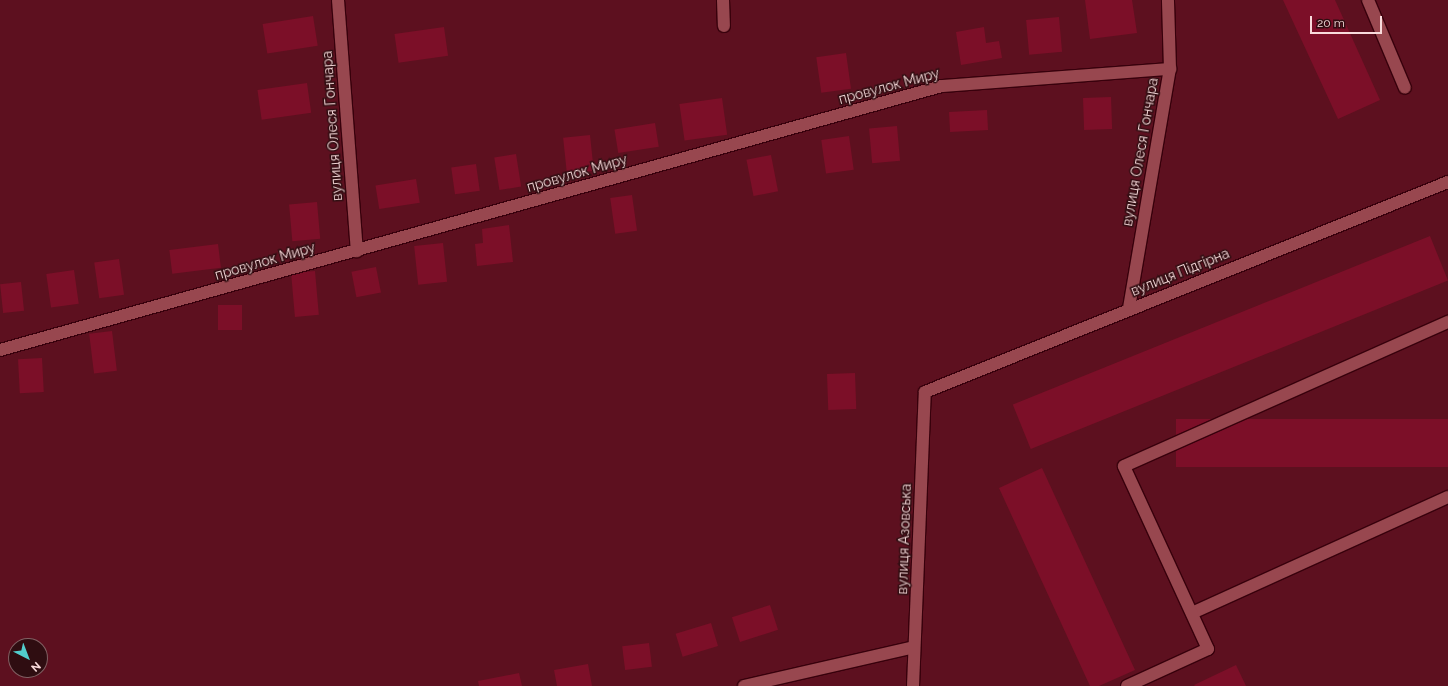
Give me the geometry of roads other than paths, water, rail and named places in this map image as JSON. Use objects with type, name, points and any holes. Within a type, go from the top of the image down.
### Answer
[{"type":"street","name":"вулиця Олеся Гончара","points":[[338,0],[356,251]]},
{"type":"street","points":[[723,0],[724,26]]},
{"type":"street","name":"вулиця Олеся Гончара","points":[[1128,308],[1170,69],[1168,0]]},
{"type":"street","points":[[1368,0],[1405,88]]},
{"type":"street","name":"провулок Миру","points":[[0,350],[942,86],[1170,69]]},
{"type":"street","name":"вулиця Підгірна","points":[[925,392],[1128,308],[1448,182]]},
{"type":"street","points":[[1127,686],[1208,649],[1124,466],[1448,322]]},
{"type":"street","name":"вулиця Азовська","points":[[913,686],[925,392]]},
{"type":"street","points":[[1192,613],[1448,497]]},
{"type":"street","points":[[744,686],[914,647]]}]
